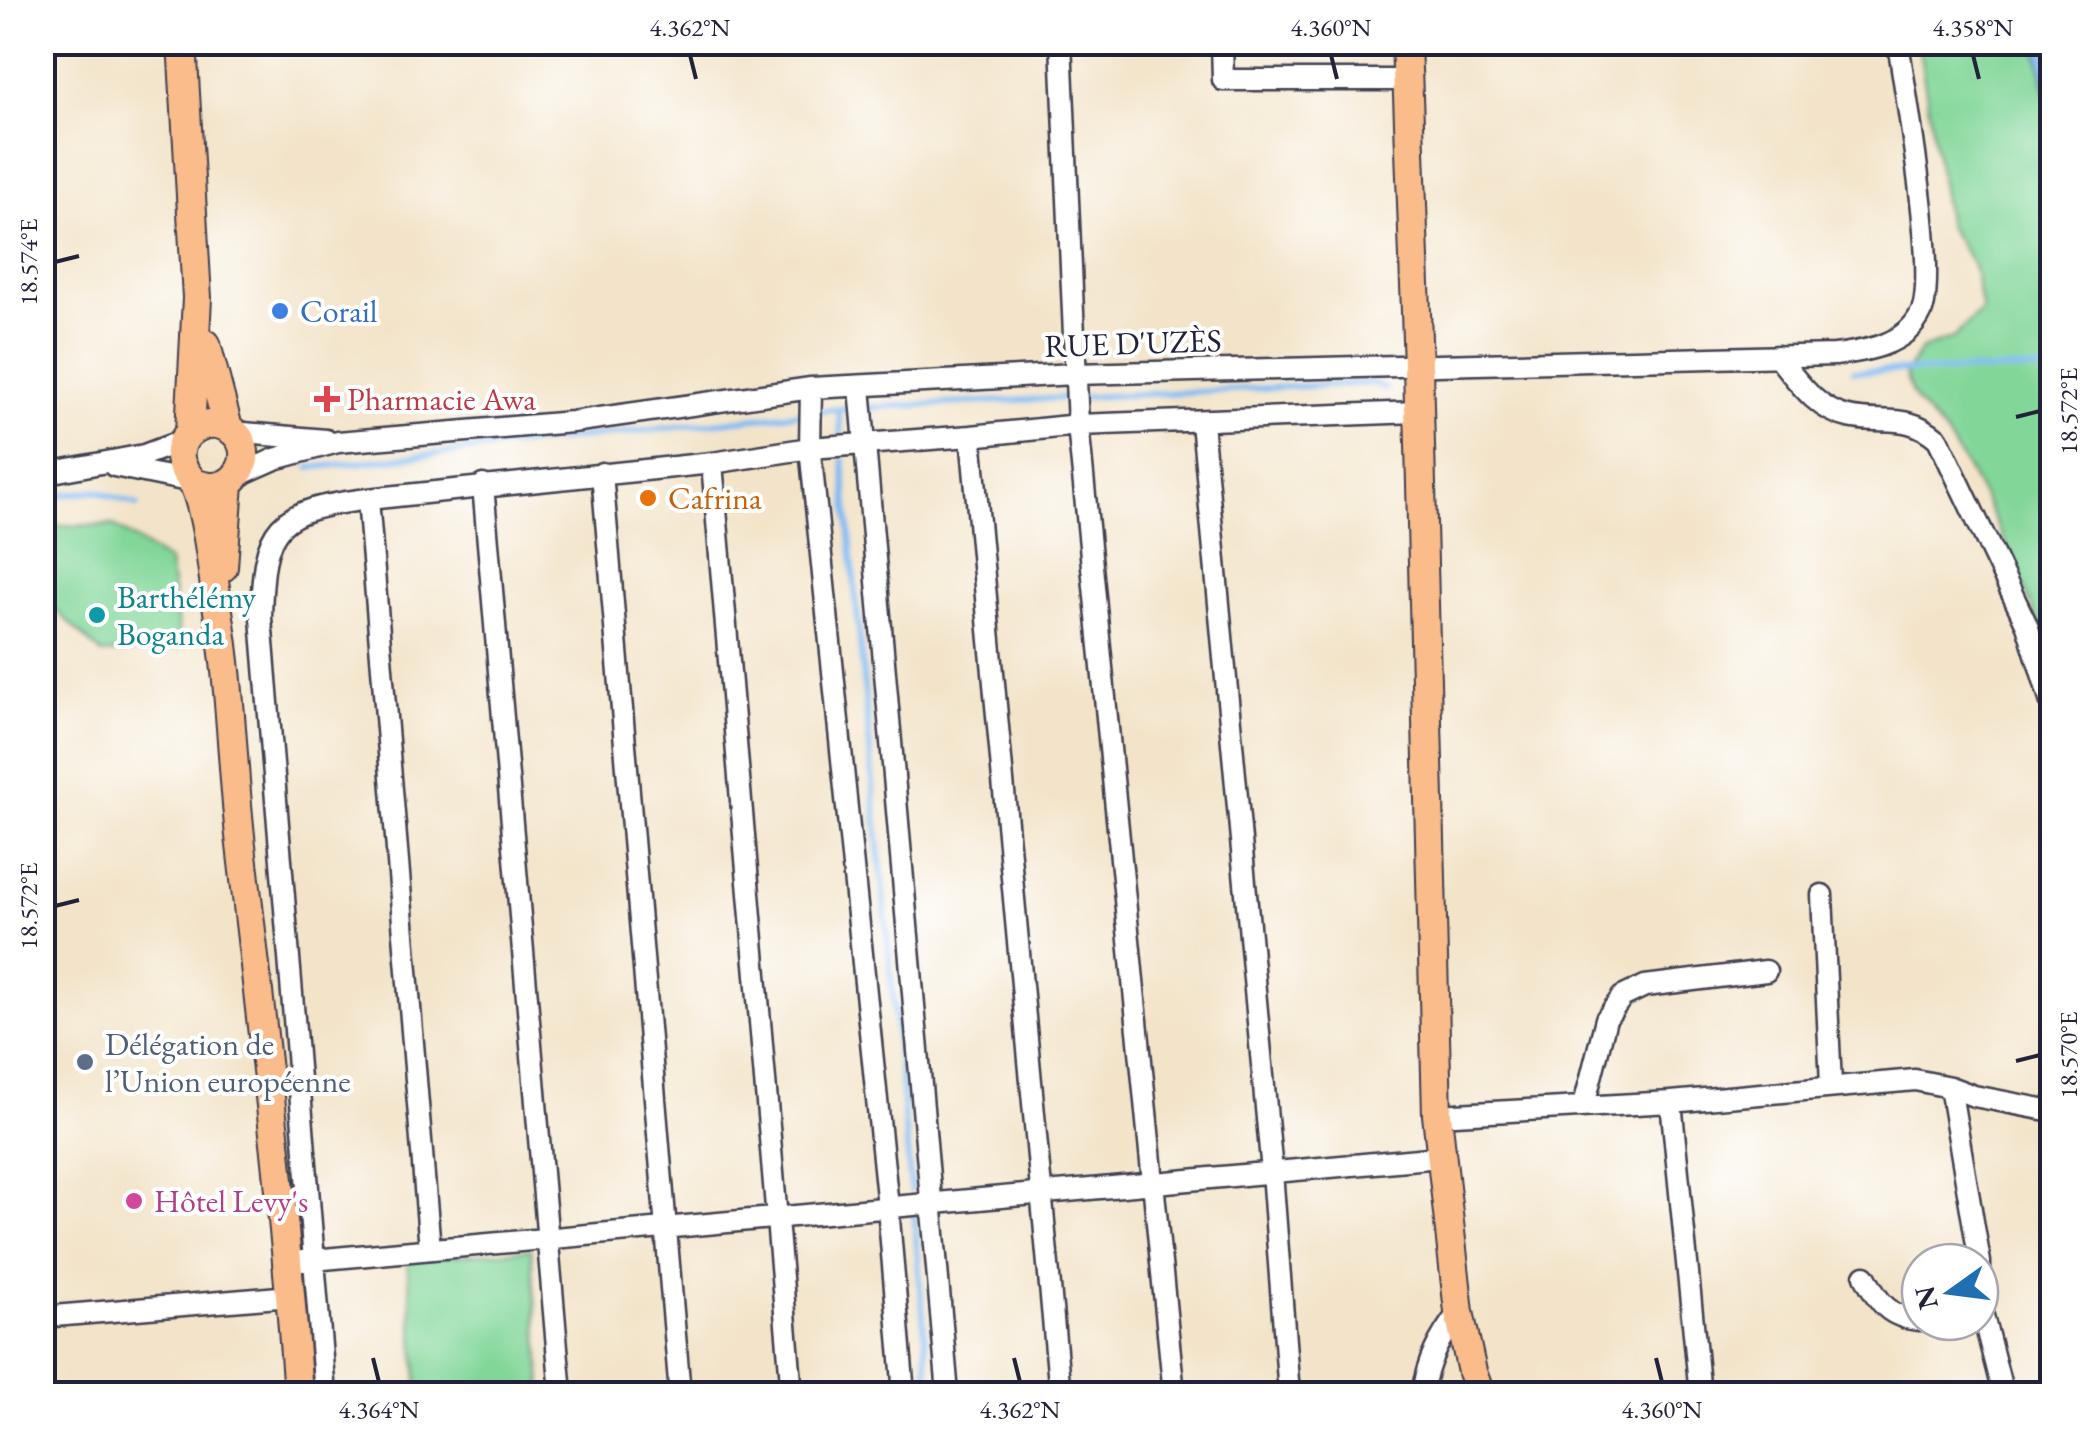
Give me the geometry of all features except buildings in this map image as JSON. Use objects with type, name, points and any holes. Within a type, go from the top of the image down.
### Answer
[{"type":"main road","points":[[182,42],[197,298],[187,436],[180,452],[181,465],[193,482],[221,628],[237,812],[302,1260],[291,1296],[298,1394]]},
{"type":"main road","points":[[1406,42],[1440,1157],[1459,1312],[1480,1394]]},
{"type":"main road","points":[[197,298],[231,430],[244,453],[233,480],[221,628]]},
{"type":"main road","points":[[187,436],[209,424],[231,430]]},
{"type":"main road","points":[[193,482],[214,488],[233,480]]},
{"type":"street","points":[[1060,42],[1078,424],[1174,1394]]},
{"type":"street","points":[[1222,42],[1223,80],[1407,80]]},
{"type":"street","name":"RUE D'UZÈS","points":[[233,480],[276,458],[338,442],[572,422],[811,388],[1074,374],[1834,355],[1870,350],[1896,340],[1921,315],[1928,289],[1898,42]]},
{"type":"street","points":[[1778,356],[1810,397],[1847,417],[1921,425],[1938,439],[2027,625],[2052,706]]},
{"type":"street","points":[[860,386],[948,1394]]},
{"type":"street","points":[[811,388],[810,448],[904,1394]]},
{"type":"street","points":[[325,1394],[302,1260],[261,618],[262,566],[273,536],[292,516],[326,504],[368,498],[712,463],[810,448],[1078,424],[1417,412]]},
{"type":"street","points":[[1202,422],[1289,1394]]},
{"type":"street","name":"RUE D'UZÈS","points":[[231,430],[338,442]]},
{"type":"street","points":[[42,474],[144,455],[187,436]]},
{"type":"street","points":[[972,436],[1060,1394]]},
{"type":"street","points":[[712,463],[792,1394]]},
{"type":"street","points":[[102,464],[193,482]]},
{"type":"street","points":[[602,473],[680,1394]]},
{"type":"street","points":[[483,485],[561,1394]]},
{"type":"street","points":[[368,498],[430,1249]]},
{"type":"street","points":[[1822,895],[1832,1085]]},
{"type":"street","points":[[1584,1105],[1606,1019],[1622,997],[1645,986],[1766,971]]},
{"type":"street","points":[[1438,1116],[1671,1102],[1916,1080],[2052,1111]]},
{"type":"street","points":[[1950,1087],[1976,1242]]},
{"type":"street","points":[[1671,1102],[1700,1394]]},
{"type":"street","points":[[302,1260],[666,1231],[777,1217],[1440,1157]]},
{"type":"street","points":[[1864,1276],[1888,1312],[1900,1315]]},
{"type":"street","points":[[42,1316],[291,1296]]},
{"type":"street","points":[[1422,1394],[1425,1373],[1439,1338],[1459,1312]]},
{"type":"street","points":[[1989,1342],[2002,1394]]},
{"type":"green space","points":[[1918,43],[2036,43],[2052,123],[2052,657],[1981,492],[1943,431],[1918,404],[1905,372],[1922,349],[1953,338],[1982,310],[1973,265],[1948,226]]},
{"type":"green space","points":[[113,525],[169,562],[181,647],[102,654],[43,598],[43,526]]},
{"type":"green space","points":[[531,1249],[543,1394],[419,1394],[407,1260]]},
{"type":"water","points":[[2036,43],[2052,43],[2052,123]]},
{"type":"waterway","points":[[1853,371],[2052,370]]},
{"type":"waterway","points":[[309,468],[839,409],[1373,383],[1386,389]]},
{"type":"waterway","points":[[839,410],[841,433]]},
{"type":"waterway","points":[[843,460],[911,1190]]},
{"type":"waterway","points":[[42,497],[96,491],[137,505]]},
{"type":"waterway","points":[[914,1215],[930,1394]]},
{"type":"place","name":"Corail","points":[[280,311]]},
{"type":"place","name":"Pharmacie Awa","points":[[327,399]]},
{"type":"place","name":"Cafrina","points":[[648,498]]},
{"type":"place","name":"Barthélémy Boganda","points":[[97,615]]},
{"type":"place","name":"Délégation de l’Union européenne","points":[[85,1062]]},
{"type":"place","name":"Hôtel Levy's","points":[[134,1201]]}]
